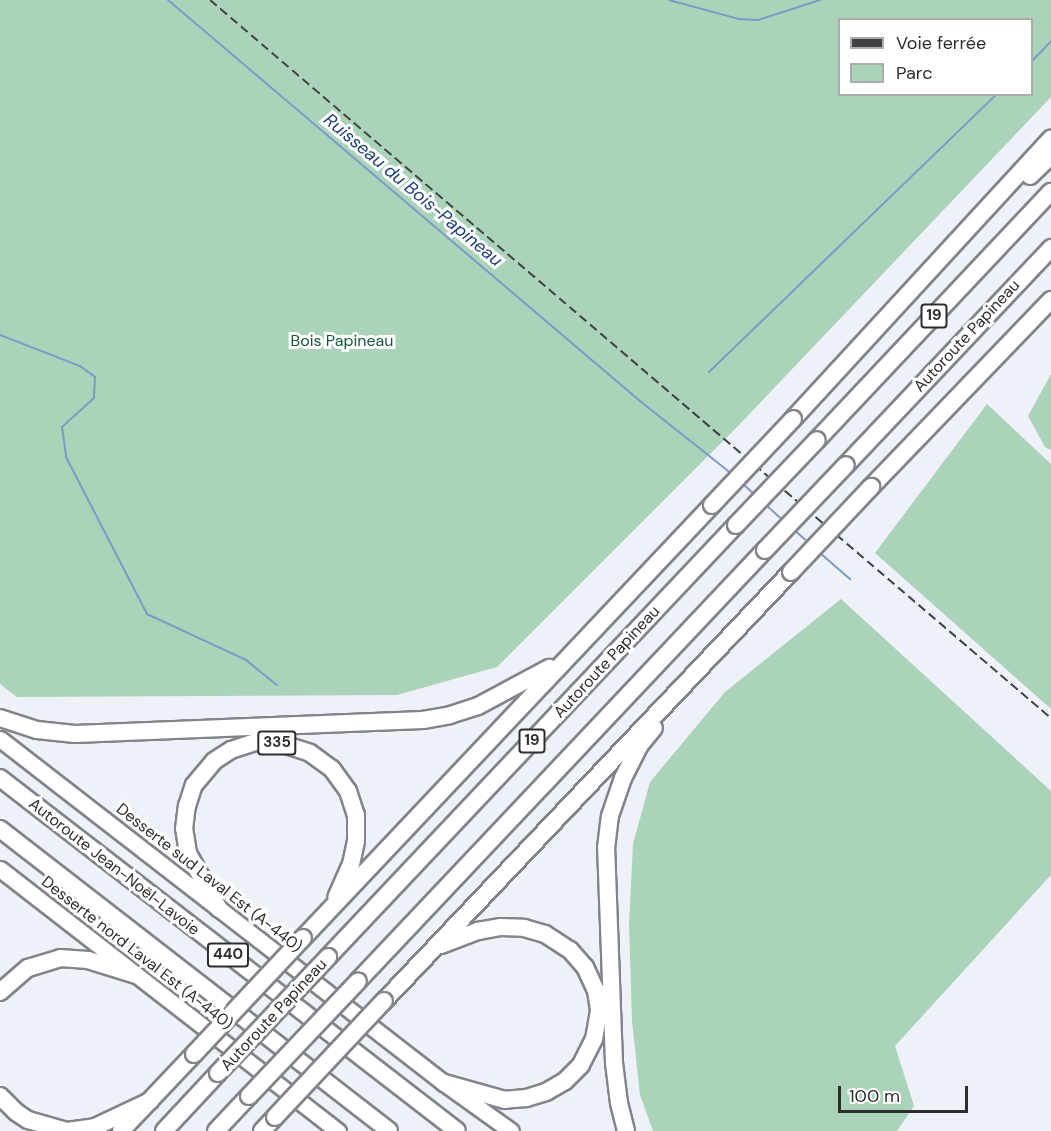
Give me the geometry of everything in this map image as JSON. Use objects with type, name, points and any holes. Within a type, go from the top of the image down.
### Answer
[{"type":"highway","points":[[333,906],[899,306],[1051,138]]},
{"type":"highway","points":[[899,306],[1051,156]]},
{"type":"highway","name":"Autoroute Papineau","points":[[164,1131],[1051,192]]},
{"type":"highway","name":"Autoroute Papineau","points":[[216,1131],[1051,248]]},
{"type":"highway","points":[[1017,333],[1051,292]]},
{"type":"highway","points":[[262,1131],[1017,333],[1051,300]]},
{"type":"highway","points":[[626,1131],[619,1103],[614,1063],[605,860],[610,816],[623,778],[640,745],[717,650]]},
{"type":"highway","points":[[0,718],[37,730],[75,734],[423,720],[450,715],[478,706],[566,659]]},
{"type":"highway","name":"Desserte sud Laval Est (A-440)","points":[[0,739],[444,1083],[511,1131]]},
{"type":"highway","name":"335","points":[[121,1131],[333,906],[356,846],[357,821],[351,797],[337,774],[315,756],[290,745],[262,741],[238,747],[214,761],[198,780],[186,806],[184,829],[188,853],[219,909]]},
{"type":"highway","name":"Autoroute Jean-Noël-Lavoie","points":[[0,778],[457,1131]]},
{"type":"highway","name":"440","points":[[0,829],[389,1131]]},
{"type":"highway","name":"Desserte nord Laval Est (A-440)","points":[[0,869],[338,1131]]},
{"type":"highway","points":[[434,948],[485,929],[509,927],[539,932],[564,945],[581,961],[591,978],[598,1004],[598,1024],[588,1053],[576,1071],[552,1089],[533,1097],[505,1100],[444,1083]]},
{"type":"highway","points":[[0,992],[28,968],[60,958],[88,960],[136,975]]},
{"type":"highway","points":[[0,1096],[28,1120],[67,1131],[95,1127],[150,1101]]},
{"type":"green space","name":"Bois Papineau","points":[[0,0],[1051,0],[1051,97],[739,425],[497,667],[397,695],[17,697],[0,684]]},
{"type":"green space","points":[[1051,374],[1051,450],[1045,447],[1028,416]]},
{"type":"green space","points":[[987,404],[1051,464],[1051,709],[875,553]]},
{"type":"green space","points":[[841,599],[1051,791],[1051,875],[895,1046],[914,1106],[897,1131],[653,1131],[640,1095],[632,1021],[629,924],[633,844],[650,782],[725,692]]},
{"type":"waterway","name":"Ruisseau du Bois-Papineau","points":[[168,0],[640,401],[733,475]]},
{"type":"waterway","points":[[669,0],[739,19],[758,20],[820,0]]},
{"type":"waterway","points":[[1033,60],[1051,41]]},
{"type":"waterway","points":[[709,372],[995,96]]},
{"type":"waterway","points":[[0,335],[80,366],[95,377],[94,398],[62,427],[66,457],[147,614],[246,660],[277,685]]},
{"type":"waterway","points":[[742,483],[755,495]]},
{"type":"waterway","points":[[766,505],[784,521]]},
{"type":"waterway","points":[[793,529],[809,543]]},
{"type":"waterway","points":[[820,553],[850,579]]},
{"type":"railway","points":[[210,0],[1051,718]]}]
